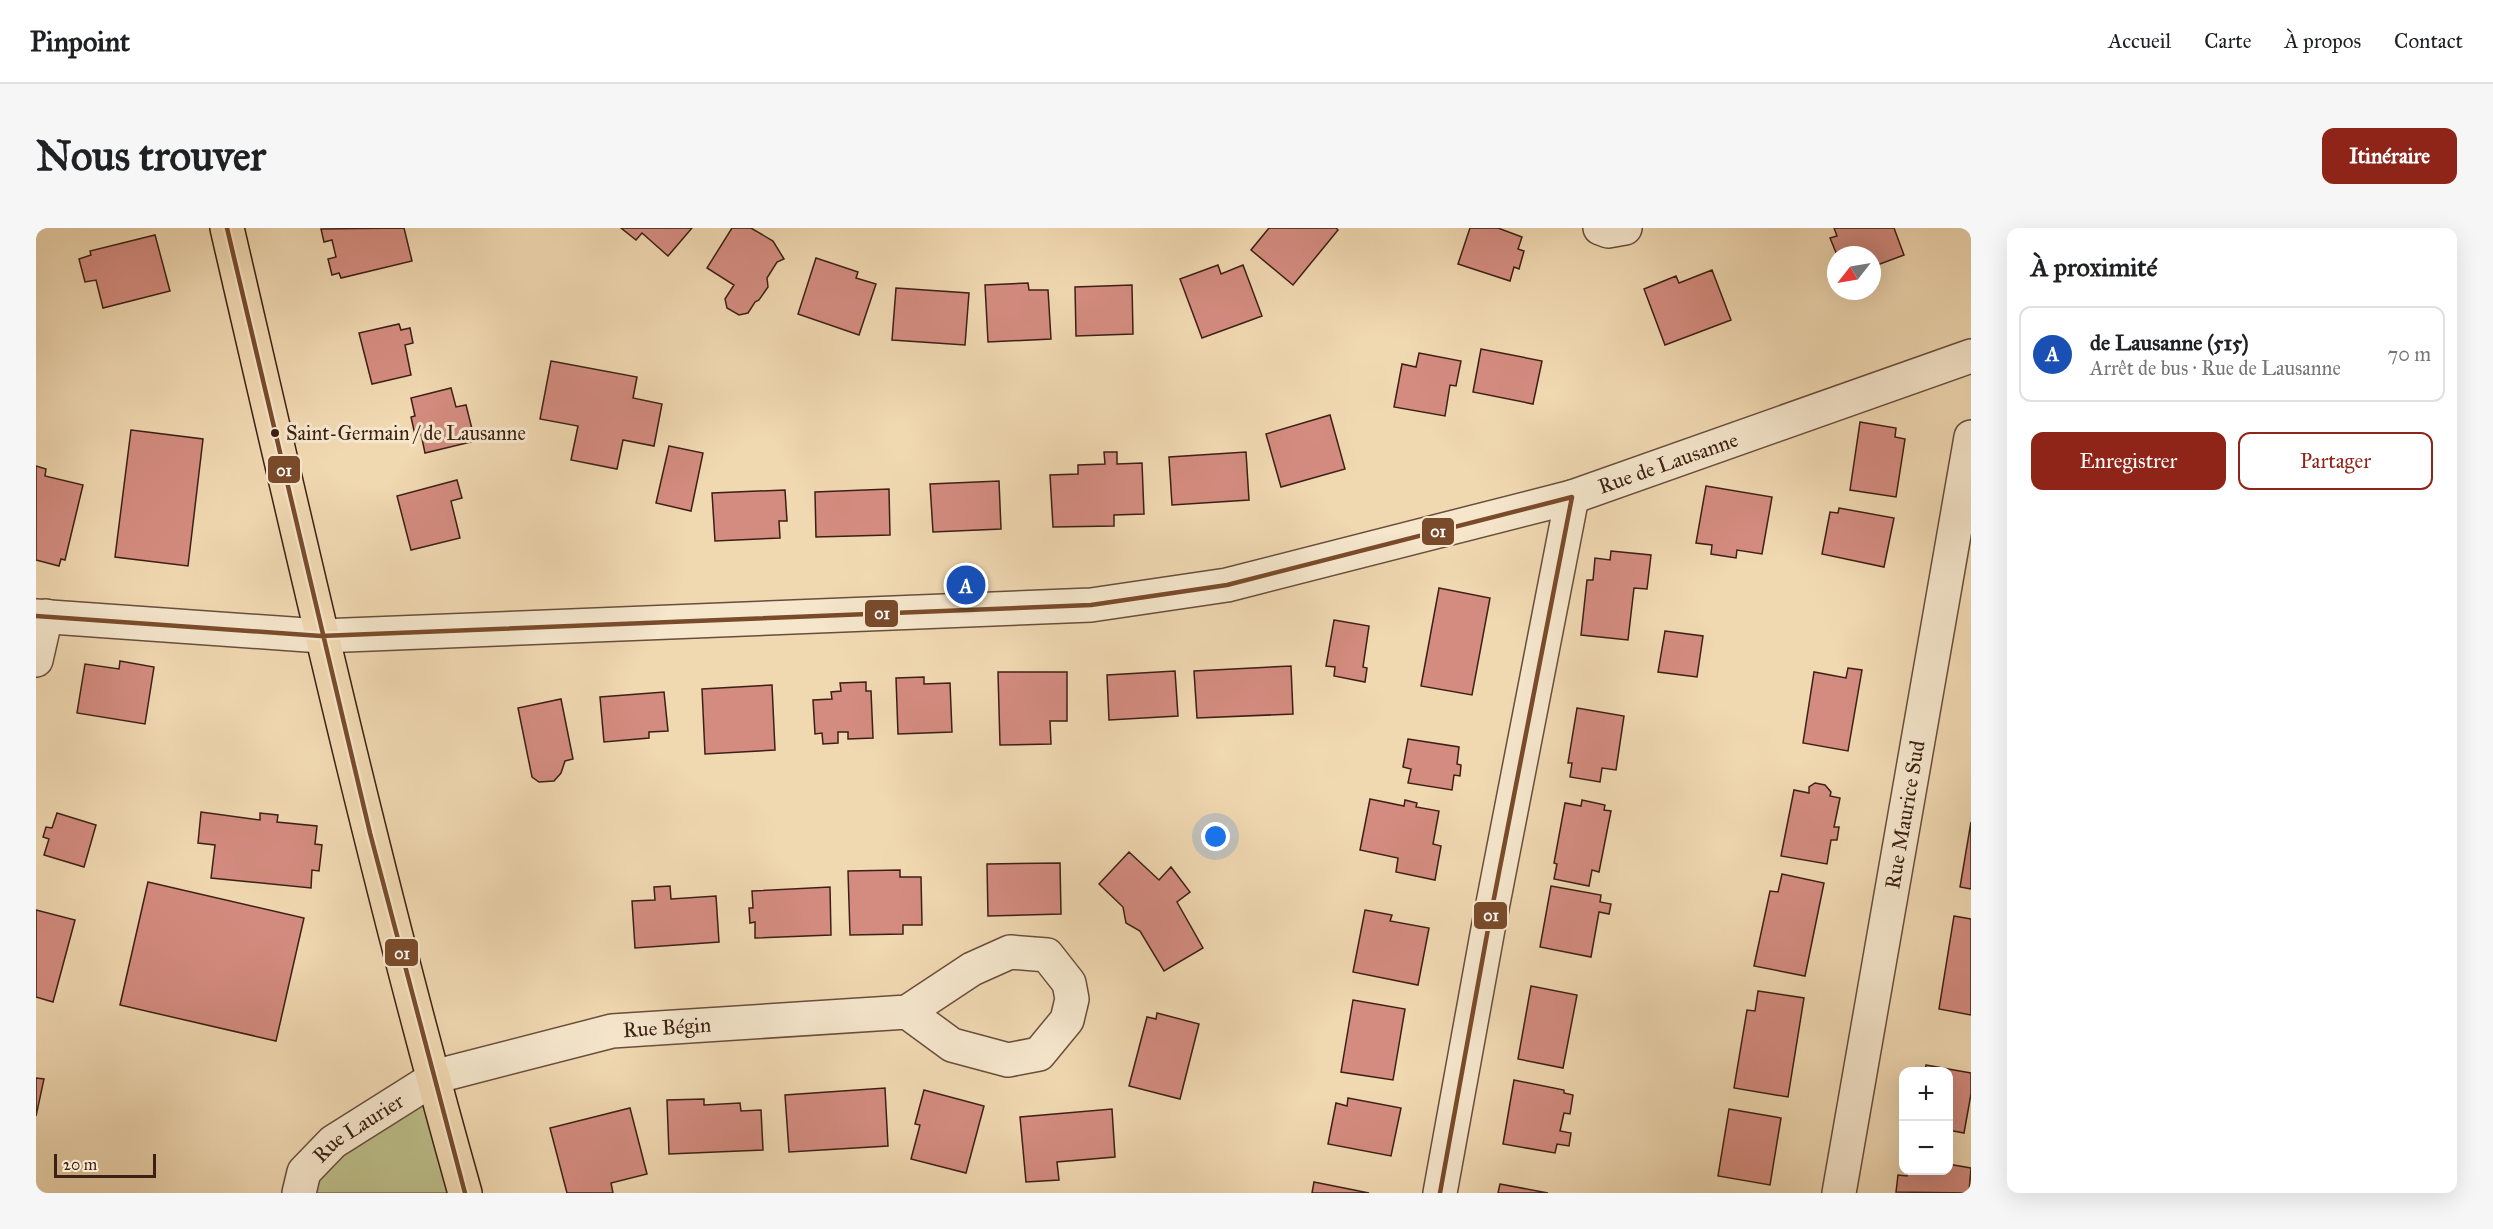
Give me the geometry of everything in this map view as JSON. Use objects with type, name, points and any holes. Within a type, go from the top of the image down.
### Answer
[{"type":"main road","points":[[227,228],[321,636],[433,1079],[465,1193]]},
{"type":"street","points":[[1600,228],[1608,231],[1625,228]]},
{"type":"street","name":"Rue de Lausanne","points":[[41,616],[321,636],[1091,605],[1227,585],[1572,497],[1971,356]]},
{"type":"street","name":"Rue Maurice Sud","points":[[1839,1193],[1971,437]]},
{"type":"street","points":[[1440,1193],[1488,928],[1572,497]]},
{"type":"street","points":[[36,660],[41,616]]},
{"type":"street","name":"Rue Bégin","points":[[433,1079],[612,1031],[907,1012],[972,969],[1010,952],[1047,955],[1069,984],[1072,999],[1067,1020],[1039,1054],[1008,1060],[952,1045],[907,1012]]},
{"type":"street","name":"Rue Laurier","points":[[299,1193],[304,1172],[333,1142],[433,1079]]},
{"type":"green space","points":[[433,1079],[465,1193],[299,1193],[304,1172]]},
{"type":"building","points":[[404,228],[412,261],[341,278],[339,273],[332,275],[328,259],[336,257],[332,240],[324,242],[321,229]]},
{"type":"building","points":[[621,228],[692,228],[668,256],[642,233],[636,240]]},
{"type":"building","points":[[732,228],[751,228],[773,241],[784,259],[777,262],[767,278],[768,287],[759,300],[748,313],[739,315],[727,308],[725,299],[734,285],[707,268]]},
{"type":"building","points":[[1269,228],[1336,228],[1338,230],[1293,285],[1251,250]]},
{"type":"building","points":[[1470,228],[1498,228],[1522,237],[1518,249],[1524,251],[1519,269],[1514,267],[1510,281],[1458,264]]},
{"type":"building","points":[[1834,228],[1894,228],[1904,255],[1881,264],[1881,246],[1833,246],[1830,238],[1837,236]]},
{"type":"building","points":[[155,235],[170,291],[103,308],[96,280],[85,282],[79,259],[91,255],[90,251]]},
{"type":"building","points":[[816,258],[858,272],[856,278],[876,284],[859,335],[798,314]]},
{"type":"building","points":[[1218,265],[1221,274],[1243,265],[1262,316],[1202,338],[1180,279]]},
{"type":"building","points":[[1712,270],[1731,320],[1665,345],[1644,289],[1676,276],[1679,283]]},
{"type":"building","points":[[1028,283],[1029,290],[1048,290],[1051,339],[988,342],[985,285]]},
{"type":"building","points":[[1132,285],[1133,334],[1076,336],[1075,287]]},
{"type":"building","points":[[896,288],[969,293],[965,345],[892,340]]},
{"type":"building","points":[[399,324],[401,330],[410,328],[413,343],[405,345],[411,375],[372,384],[359,333]]},
{"type":"building","points":[[1481,349],[1542,361],[1533,404],[1473,392]]},
{"type":"building","points":[[1419,353],[1461,361],[1456,386],[1450,385],[1445,416],[1394,407],[1402,364],[1416,367]]},
{"type":"building","points":[[551,361],[637,377],[633,398],[662,404],[654,446],[623,440],[617,469],[571,460],[578,426],[540,419]]},
{"type":"building","points":[[451,388],[456,407],[466,405],[475,441],[425,453],[421,434],[415,435],[411,417],[415,416],[411,398]]},
{"type":"building","points":[[1330,415],[1345,469],[1281,487],[1266,434]]},
{"type":"building","points":[[1860,422],[1896,428],[1895,437],[1905,439],[1896,497],[1850,490]]},
{"type":"building","points":[[131,430],[203,439],[188,566],[115,557]]},
{"type":"building","points":[[669,446],[703,453],[691,511],[656,503]]},
{"type":"building","points":[[1104,452],[1117,452],[1117,464],[1142,463],[1144,514],[1114,515],[1114,526],[1053,527],[1050,475],[1078,474],[1078,465],[1105,464]]},
{"type":"building","points":[[1246,452],[1249,500],[1172,505],[1169,457]]},
{"type":"building","points":[[36,466],[46,469],[45,476],[83,485],[65,560],[61,559],[59,566],[36,560]]},
{"type":"building","points":[[457,480],[462,498],[451,501],[460,538],[411,550],[397,496]]},
{"type":"building","points":[[999,481],[1001,529],[933,532],[930,484]]},
{"type":"building","points":[[1706,486],[1772,497],[1762,554],[1737,550],[1736,558],[1711,554],[1712,545],[1696,543]]},
{"type":"building","points":[[889,489],[890,535],[816,537],[815,492]]},
{"type":"building","points":[[785,490],[787,521],[779,521],[780,538],[715,541],[712,493]]},
{"type":"building","points":[[1839,508],[1894,518],[1884,567],[1822,554],[1830,512],[1838,513]]},
{"type":"building","points":[[1611,551],[1651,555],[1647,589],[1634,588],[1628,640],[1581,635],[1587,580],[1593,580],[1595,558],[1610,560]]},
{"type":"building","points":[[1439,588],[1490,598],[1472,695],[1421,686]]},
{"type":"building","points":[[1334,620],[1369,626],[1363,667],[1367,668],[1365,682],[1334,676],[1335,667],[1326,666]]},
{"type":"building","points":[[1665,631],[1703,636],[1697,677],[1658,672]]},
{"type":"building","points":[[120,661],[154,667],[145,724],[77,713],[85,664],[119,669]]},
{"type":"building","points":[[1291,666],[1293,714],[1197,718],[1194,671]]},
{"type":"building","points":[[1848,668],[1862,670],[1848,751],[1803,743],[1814,672],[1846,678]]},
{"type":"building","points":[[1175,671],[1178,716],[1109,720],[1107,675]]},
{"type":"building","points":[[998,672],[1067,672],[1067,721],[1050,721],[1051,744],[1000,745]]},
{"type":"building","points":[[924,677],[924,684],[950,683],[952,732],[898,734],[896,678]]},
{"type":"building","points":[[866,682],[866,691],[871,691],[873,738],[848,739],[848,732],[838,732],[838,743],[823,744],[822,733],[815,734],[813,700],[832,699],[831,692],[841,691],[840,683]]},
{"type":"building","points":[[772,685],[775,750],[705,754],[702,689]]},
{"type":"building","points":[[664,692],[668,731],[649,732],[649,738],[604,742],[600,697]]},
{"type":"building","points":[[561,699],[573,759],[565,761],[561,773],[554,781],[539,782],[532,777],[518,708]]},
{"type":"building","points":[[1577,708],[1624,716],[1616,770],[1602,768],[1600,782],[1570,777],[1572,763],[1568,763]]},
{"type":"building","points":[[1408,739],[1459,747],[1457,764],[1461,765],[1460,776],[1454,775],[1452,790],[1408,783],[1411,769],[1403,767]]},
{"type":"building","points":[[1815,783],[1825,785],[1831,792],[1830,796],[1840,798],[1834,827],[1839,827],[1837,840],[1831,840],[1827,864],[1781,856],[1794,790],[1809,793],[1809,787]]},
{"type":"building","points":[[1370,799],[1404,806],[1405,800],[1417,803],[1416,807],[1439,811],[1433,844],[1441,846],[1435,880],[1396,872],[1398,858],[1360,850]]},
{"type":"building","points":[[1582,800],[1605,805],[1604,810],[1611,811],[1599,872],[1592,870],[1589,886],[1554,879],[1557,864],[1554,863],[1565,803],[1581,806]]},
{"type":"building","points":[[201,812],[260,820],[260,813],[278,815],[277,822],[317,826],[315,844],[322,845],[319,871],[312,870],[311,888],[211,878],[215,845],[198,843]]},
{"type":"building","points":[[57,813],[96,825],[84,867],[44,855],[49,839],[43,837],[46,827],[52,828]]},
{"type":"building","points":[[1971,822],[1971,889],[1960,887]]},
{"type":"building","points":[[1129,852],[1159,880],[1171,867],[1190,892],[1177,902],[1203,948],[1164,971],[1140,931],[1126,923],[1123,907],[1099,884]]},
{"type":"building","points":[[1060,863],[1061,914],[988,916],[987,864]]},
{"type":"building","points":[[900,870],[900,877],[921,877],[922,925],[903,925],[903,934],[850,935],[848,871]]},
{"type":"building","points":[[1782,874],[1824,883],[1805,976],[1754,966],[1770,891],[1778,892]]},
{"type":"building","points":[[148,882],[304,918],[276,1041],[120,1005]]},
{"type":"building","points":[[670,886],[671,899],[716,896],[719,942],[635,948],[632,901],[655,900],[654,887]]},
{"type":"building","points":[[1551,886],[1601,895],[1600,902],[1611,904],[1609,914],[1599,912],[1591,957],[1540,947]]},
{"type":"building","points":[[830,887],[831,935],[755,938],[755,922],[750,923],[749,908],[753,908],[752,891]]},
{"type":"building","points":[[36,910],[75,920],[53,1002],[36,997]]},
{"type":"building","points":[[1365,910],[1392,915],[1390,921],[1429,928],[1418,985],[1353,972]]},
{"type":"building","points":[[1954,916],[1971,919],[1971,1015],[1939,1009]]},
{"type":"building","points":[[1531,986],[1577,995],[1563,1068],[1518,1059]]},
{"type":"building","points":[[1758,991],[1804,998],[1788,1097],[1734,1088],[1747,1010],[1755,1011]]},
{"type":"building","points":[[1353,1000],[1405,1009],[1393,1080],[1341,1072]]},
{"type":"building","points":[[1157,1013],[1199,1024],[1180,1099],[1129,1086],[1147,1017],[1156,1019]]},
{"type":"building","points":[[1953,1070],[1971,1073],[1971,1094],[1964,1133],[1953,1131]]},
{"type":"building","points":[[36,1078],[44,1079],[36,1116]]},
{"type":"building","points":[[1514,1080],[1564,1090],[1564,1093],[1573,1095],[1570,1114],[1564,1113],[1560,1131],[1571,1133],[1569,1146],[1557,1144],[1555,1153],[1503,1144]]},
{"type":"building","points":[[885,1088],[888,1146],[789,1152],[785,1095]]},
{"type":"building","points":[[924,1090],[984,1106],[966,1173],[911,1159],[920,1125],[915,1124]]},
{"type":"building","points":[[1348,1098],[1401,1108],[1391,1156],[1328,1144],[1336,1103],[1347,1106]]},
{"type":"building","points":[[704,1099],[704,1105],[740,1103],[741,1111],[761,1110],[763,1150],[669,1154],[667,1100]]},
{"type":"building","points":[[630,1108],[647,1174],[611,1183],[613,1193],[567,1193],[550,1128]]},
{"type":"building","points":[[1112,1109],[1115,1157],[1057,1162],[1059,1180],[1026,1182],[1020,1117]]},
{"type":"building","points":[[1729,1109],[1781,1118],[1770,1185],[1718,1176]]},
{"type":"building","points":[[1953,1165],[1971,1168],[1969,1193],[1896,1192],[1898,1175],[1953,1175]]},
{"type":"building","points":[[1314,1182],[1369,1193],[1312,1193]]},
{"type":"building","points":[[1500,1184],[1548,1193],[1498,1193]]},
{"type":"transit line","name":"01","points":[[227,228],[370,833],[465,1193]]},
{"type":"transit line","name":"01","points":[[36,616],[321,636],[1091,605],[1227,585],[1572,497],[1488,929],[1440,1193]]},
{"type":"place","name":"Saint-Germain / de Lausanne","points":[[275,433]]},
{"type":"place","name":"de Lausanne (515)","points":[[966,585]]}]
